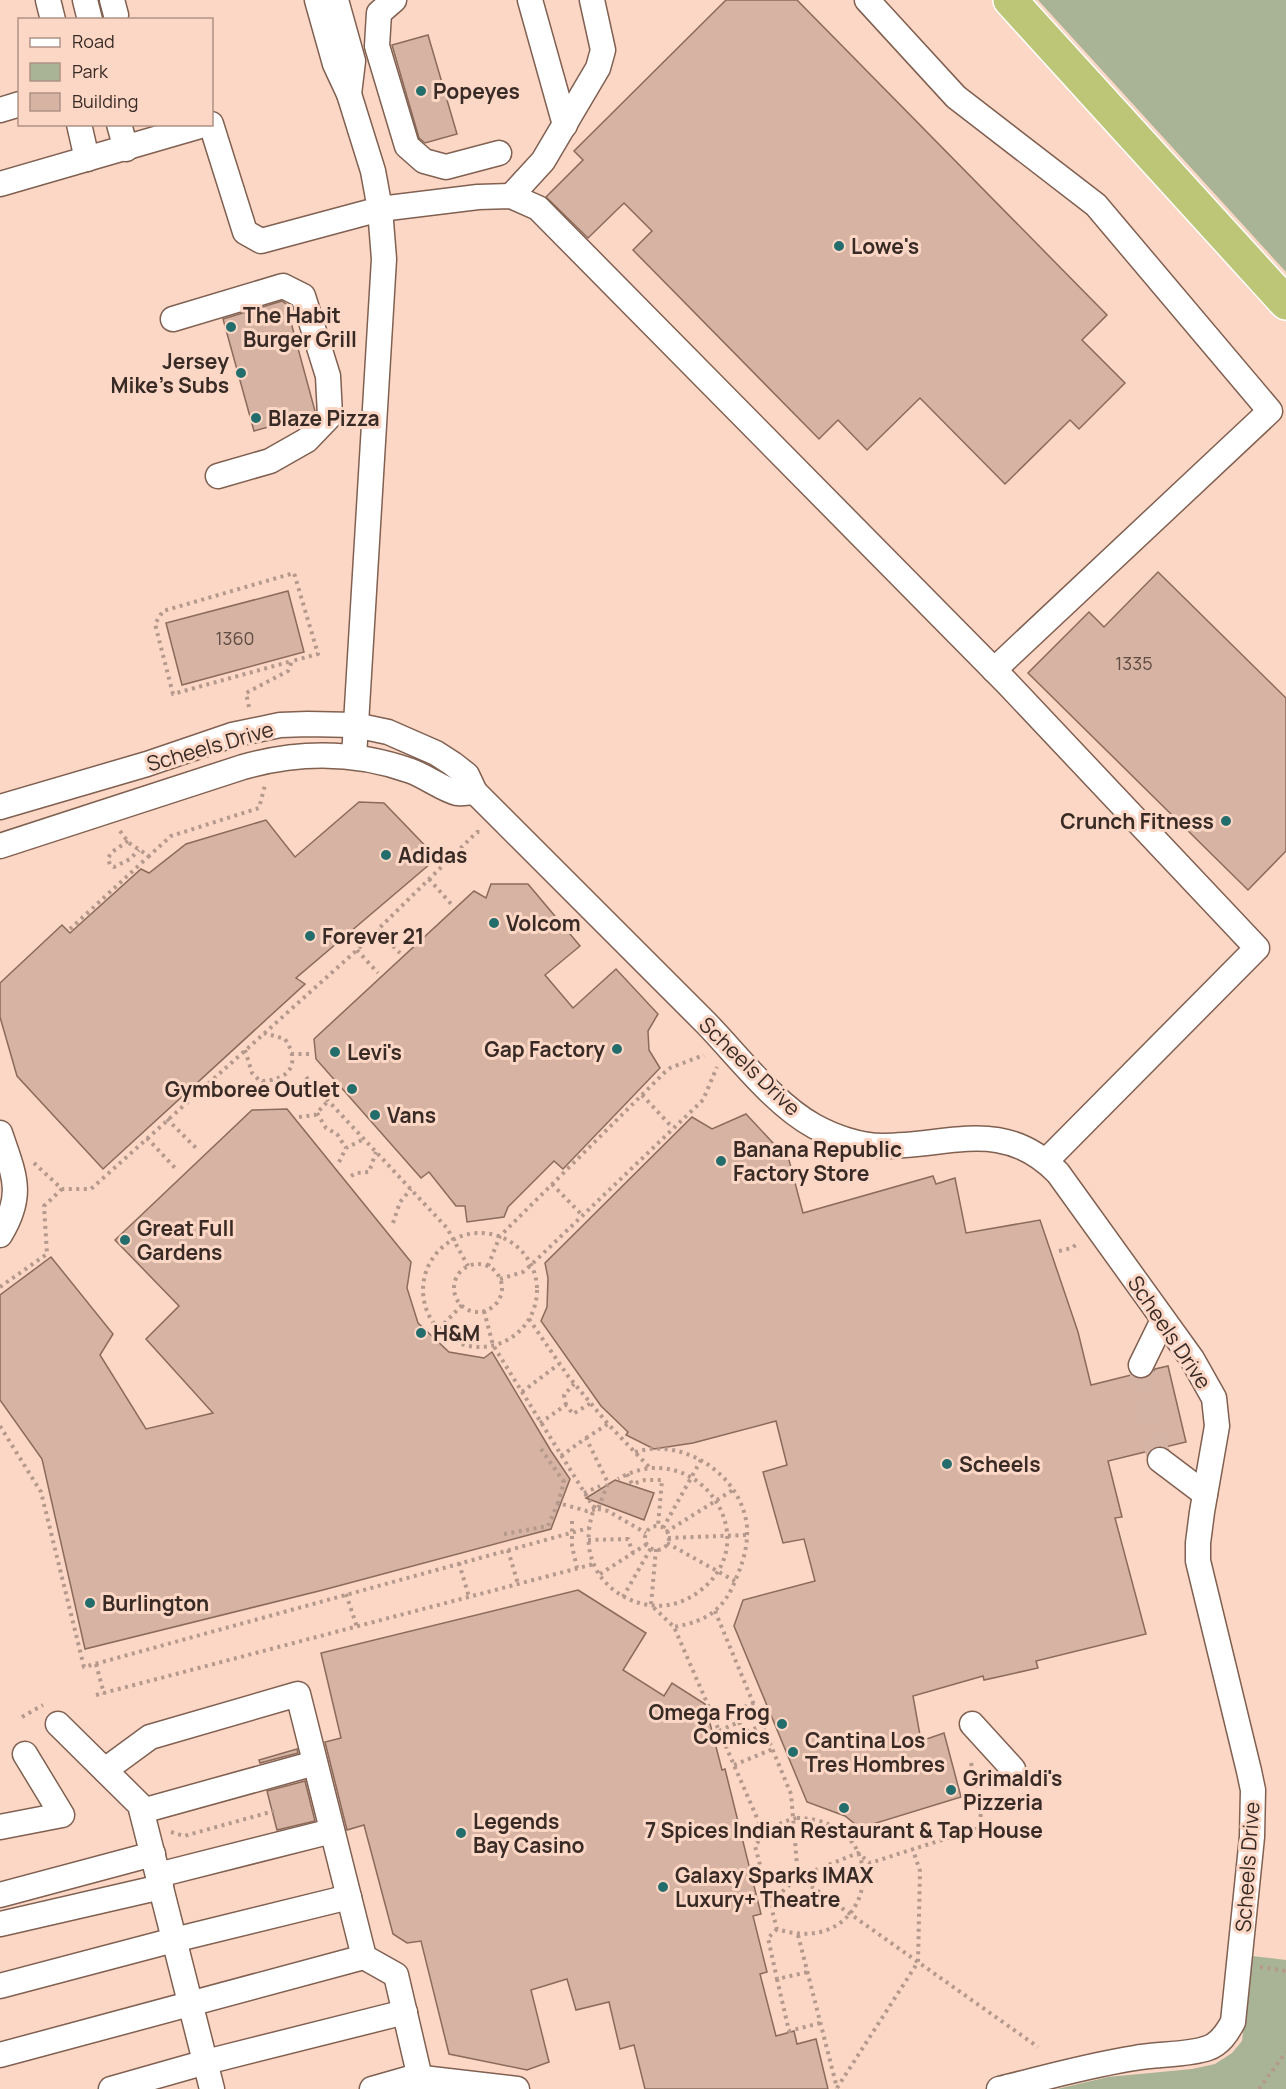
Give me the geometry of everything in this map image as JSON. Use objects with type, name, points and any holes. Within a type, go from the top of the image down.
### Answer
[{"type":"highway","points":[[1010,0],[1286,303]]},
{"type":"street","points":[[48,0],[52,18]]},
{"type":"street","points":[[85,0],[90,18]]},
{"type":"street","points":[[316,0],[334,64],[350,94],[372,171],[380,209],[384,259],[354,757]]},
{"type":"street","points":[[394,0],[379,12],[377,46],[407,146],[424,161],[446,167],[499,153]]},
{"type":"street","points":[[530,0],[565,125]]},
{"type":"street","points":[[511,196],[543,161],[598,68],[603,50],[592,0]]},
{"type":"street","points":[[867,0],[956,97],[1096,205],[1270,411],[994,670]]},
{"type":"street","points":[[340,5],[353,61],[350,94]]},
{"type":"street","points":[[0,110],[18,105]]},
{"type":"street","points":[[79,126],[87,159]]},
{"type":"street","points":[[120,126],[126,149]]},
{"type":"street","points":[[0,184],[202,126]]},
{"type":"street","points":[[210,126],[245,232],[261,241],[380,209],[478,197],[511,196],[538,208],[994,670],[1257,948],[1046,1161]]},
{"type":"street","points":[[173,319],[284,286],[303,296],[328,376],[330,416],[307,440],[270,461],[218,476]]},
{"type":"street","name":"Scheels Drive","points":[[0,807],[147,764],[211,742],[280,725],[355,725],[388,732],[436,753],[467,775],[476,792],[765,1085],[795,1113],[814,1126],[864,1144],[882,1146],[964,1138],[1004,1140],[1034,1152],[1046,1161],[1073,1193],[1192,1359],[1214,1398],[1217,1426],[1198,1543],[1198,1561],[1253,1790],[1252,1837],[1233,2022],[1218,2043],[1209,2048],[1105,2063],[999,2089]]},
{"type":"street","name":"Scheels Drive","points":[[0,846],[271,759],[316,754],[354,757],[385,763],[412,772],[457,793],[476,792]]},
{"type":"street","points":[[0,1133],[15,1178],[16,1199],[9,1220],[0,1235]]},
{"type":"street","points":[[1141,1365],[1163,1320]]},
{"type":"street","points":[[1160,1460],[1205,1494]]},
{"type":"street","points":[[105,1770],[150,1737],[298,1694],[364,1957]]},
{"type":"street","points":[[51,1714],[140,1805],[212,2089]]},
{"type":"street","points":[[972,1724],[1014,1769]]},
{"type":"street","points":[[0,1827],[62,1815],[25,1754]]},
{"type":"street","points":[[142,1811],[315,1763]]},
{"type":"street","points":[[2,1895],[157,1872],[332,1831]]},
{"type":"street","points":[[3,1924],[157,1872]]},
{"type":"street","points":[[0,1986],[349,1897]]},
{"type":"street","points":[[0,2055],[364,1957],[396,1975],[420,2078]]},
{"type":"street","points":[[111,2089],[206,2062],[405,2012]]},
{"type":"street","points":[[372,2089],[414,2077],[517,2089]]},
{"type":"path","points":[[294,573],[318,654],[292,661],[173,694],[154,624],[163,611],[294,573]]},
{"type":"path","points":[[249,707],[246,693],[288,671],[292,661]]},
{"type":"path","points":[[70,929],[171,836],[259,808],[265,782]]},
{"type":"path","points":[[120,830],[128,841],[149,856]]},
{"type":"path","points":[[0,1287],[47,1254],[44,1206],[62,1189],[91,1188],[357,950],[477,832],[486,832]]},
{"type":"path","points":[[128,841],[112,852],[108,858],[110,865],[114,867],[136,855],[139,850]]},
{"type":"path","points":[[429,879],[452,905]]},
{"type":"path","points":[[377,930],[400,953]]},
{"type":"path","points":[[357,950],[378,973]]},
{"type":"path","points":[[245,1050],[252,1073],[260,1081],[271,1081],[283,1076],[291,1068],[290,1047],[285,1039],[264,1033]]},
{"type":"path","points":[[488,1266],[500,1236],[642,1095],[670,1068],[708,1053]]},
{"type":"path","points":[[291,1054],[312,1054]]},
{"type":"path","points":[[501,1279],[523,1272],[531,1265],[703,1100],[718,1063]]},
{"type":"path","points":[[306,1077],[447,1228],[468,1266]]},
{"type":"path","points":[[262,1100],[263,1081]]},
{"type":"path","points":[[642,1095],[673,1128]]},
{"type":"path","points":[[298,1117],[317,1113],[328,1101]]},
{"type":"path","points":[[317,1113],[326,1128],[337,1134],[346,1148]]},
{"type":"path","points":[[167,1119],[197,1149]]},
{"type":"path","points":[[147,1138],[176,1169]]},
{"type":"path","points":[[339,1162],[346,1148],[364,1140]]},
{"type":"path","points":[[351,1176],[356,1173],[369,1172],[376,1152]]},
{"type":"path","points":[[27,1156],[62,1189]]},
{"type":"path","points":[[552,1184],[582,1215]]},
{"type":"path","points":[[393,1223],[400,1202],[411,1189]]},
{"type":"path","points":[[470,1233],[490,1233],[500,1236],[509,1240],[524,1253],[534,1270],[537,1288],[535,1306],[529,1319],[515,1335],[499,1344],[482,1347],[464,1345],[447,1337],[426,1309],[422,1289],[426,1269],[436,1252],[453,1239],[470,1233]]},
{"type":"path","points":[[1059,1251],[1072,1248],[1087,1236]]},
{"type":"path","points":[[476,1264],[488,1266],[501,1279],[501,1295],[497,1302],[484,1311],[476,1311],[462,1305],[455,1292],[455,1284],[462,1270],[476,1264]]},
{"type":"path","points":[[439,1329],[462,1305]]},
{"type":"path","points":[[484,1311],[493,1345],[584,1493],[596,1507],[608,1511],[646,1533],[651,1547],[651,1605],[674,1628],[764,1834]]},
{"type":"path","points":[[529,1319],[574,1383],[608,1424],[650,1468]]},
{"type":"path","points":[[522,1392],[559,1364]]},
{"type":"path","points":[[574,1383],[564,1395],[566,1405],[573,1414],[591,1403]]},
{"type":"path","points":[[540,1423],[566,1405]]},
{"type":"path","points":[[561,1456],[608,1424]]},
{"type":"path","points":[[0,1426],[41,1492],[84,1667],[589,1528]]},
{"type":"path","points":[[586,1438],[608,1483],[589,1528],[588,1540],[599,1574],[612,1589],[631,1601],[664,1605],[686,1600],[705,1587],[723,1559],[726,1536],[723,1514],[716,1501],[704,1486],[692,1477],[674,1469],[650,1468],[627,1474],[618,1479]]},
{"type":"path","points":[[504,1534],[548,1526],[564,1482],[541,1449]]},
{"type":"path","points":[[635,1452],[672,1449],[701,1460],[722,1475],[733,1490],[747,1526],[746,1555],[724,1603],[715,1611],[687,1625],[674,1628]]},
{"type":"path","points":[[662,1529],[701,1460]]},
{"type":"path","points":[[599,1574],[633,1553],[651,1547],[662,1548],[667,1543],[668,1538],[662,1529],[662,1480],[645,1480],[632,1484],[627,1474]]},
{"type":"path","points":[[584,1493],[600,1486]]},
{"type":"path","points":[[646,1533],[650,1528],[662,1529],[733,1490]]},
{"type":"path","points":[[558,1503],[587,1511],[596,1507]]},
{"type":"path","points":[[572,1521],[572,1546],[577,1568]]},
{"type":"path","points":[[668,1538],[746,1535]]},
{"type":"path","points":[[588,1540],[628,1539],[633,1553]]},
{"type":"path","points":[[667,1543],[735,1581]]},
{"type":"path","points":[[623,1597],[651,1547]]},
{"type":"path","points":[[508,1550],[518,1584]]},
{"type":"path","points":[[459,1563],[469,1597]]},
{"type":"path","points":[[96,1695],[594,1564]]},
{"type":"path","points":[[346,1594],[357,1627]]},
{"type":"path","points":[[715,1611],[791,1794],[798,1877],[848,1915],[1038,2047]]},
{"type":"path","points":[[96,1664],[104,1694]]},
{"type":"path","points":[[754,1703],[734,1711],[744,1733],[763,1725]]},
{"type":"path","points":[[22,1717],[51,1714]]},
{"type":"path","points":[[719,1731],[739,1722]]},
{"type":"path","points":[[734,1765],[772,1749]]},
{"type":"path","points":[[777,1929],[755,1846],[772,1827],[792,1819],[810,1818],[830,1824],[847,1836],[858,1853],[870,1863],[913,1850],[979,1828],[982,1805],[971,1763]]},
{"type":"path","points":[[165,1830],[184,1836],[274,1811]]},
{"type":"path","points":[[837,2089],[918,1962],[920,1871],[913,1850]]},
{"type":"path","points":[[770,1904],[798,1877],[858,1853]]},
{"type":"path","points":[[777,1929],[798,1935],[815,1934],[828,1930],[848,1915],[857,1903],[863,1883],[863,1872],[858,1853]]},
{"type":"path","points":[[777,1929],[768,1938],[789,2031],[820,2024]]},
{"type":"path","points":[[798,1935],[837,2089]]},
{"type":"path","points":[[777,1979],[808,1972]]},
{"type":"path","points":[[1259,2089],[1286,2052]]},
{"type":"green space","points":[[1038,0],[1286,0],[1286,272]]},
{"type":"green space","points":[[1252,1956],[1286,1960],[1286,2089],[1057,2089],[1108,2077],[1192,2069],[1215,2064],[1232,2053],[1242,2041]]},
{"type":"building","name":"Lowe's","points":[[726,0],[797,0],[1107,315],[1082,340],[1125,383],[1079,429],[1070,420],[1005,484],[920,398],[867,450],[838,420],[819,439],[633,250],[652,231],[624,203],[588,238],[546,197],[583,160],[574,151]]},
{"type":"building","name":"Popeyes","points":[[428,35],[457,134],[425,143],[419,138],[392,45]]},
{"type":"building","points":[[282,301],[286,304],[315,411],[311,415],[254,431],[223,319]]},
{"type":"building","points":[[1158,572],[1286,698],[1286,851],[1248,890],[1028,673],[1089,612],[1104,627]]},
{"type":"building","points":[[288,591],[304,652],[182,685],[166,623]]},
{"type":"building","points":[[359,802],[384,803],[437,858],[296,978],[305,984],[103,1169],[17,1076],[0,1017],[0,983],[62,925],[70,933],[141,869],[149,873],[186,844],[266,820],[295,857]]},
{"type":"building","points":[[491,884],[528,884],[580,946],[545,975],[573,1008],[616,969],[658,1014],[648,1031],[649,1050],[660,1068],[563,1169],[554,1161],[508,1207],[504,1217],[467,1222],[465,1206],[456,1206],[429,1172],[421,1178],[316,1059],[314,1039],[474,891],[486,898]]},
{"type":"building","points":[[287,1109],[411,1262],[407,1288],[418,1323],[449,1352],[484,1358],[492,1352],[570,1479],[551,1529],[323,1590],[85,1649],[42,1459],[0,1400],[0,1295],[51,1257],[113,1334],[100,1355],[146,1429],[213,1413],[146,1339],[179,1306],[115,1240],[252,1110]]},
{"type":"building","points":[[746,1114],[789,1160],[803,1213],[933,1176],[936,1184],[955,1178],[966,1233],[1040,1220],[1078,1332],[1091,1385],[1131,1375],[1143,1379],[1155,1369],[1168,1366],[1186,1442],[1155,1447],[1149,1451],[1108,1461],[1122,1517],[1115,1518],[1146,1634],[1036,1661],[1038,1668],[984,1680],[983,1676],[913,1696],[921,1741],[944,1733],[961,1797],[860,1828],[845,1816],[807,1802],[734,1626],[743,1600],[815,1581],[804,1539],[783,1543],[763,1472],[787,1465],[776,1421],[693,1443],[654,1449],[626,1435],[628,1432],[601,1406],[541,1321],[547,1307],[548,1278],[545,1263],[692,1117],[712,1129]]},
{"type":"building","points":[[615,1480],[654,1493],[644,1520],[586,1498]]},
{"type":"building","points":[[578,1590],[646,1633],[623,1670],[664,1696],[672,1683],[705,1704],[722,1770],[725,1769],[761,1914],[753,1916],[767,1972],[760,1974],[776,2036],[794,2031],[797,2044],[816,2039],[828,2089],[645,2089],[634,2045],[620,2049],[609,2002],[576,2010],[567,1979],[531,1990],[549,2062],[527,2070],[449,2054],[421,1941],[407,1943],[393,1934],[364,1825],[347,1830],[325,1742],[341,1738],[321,1653]]},
{"type":"building","points":[[297,1749],[298,1753],[260,1763],[259,1760]]},
{"type":"building","points":[[305,1781],[315,1821],[277,1830],[267,1791]]},
{"type":"tunnel","points":[[1141,1365],[1146,1414],[1160,1460]]},
{"type":"place","name":"Popeyes","points":[[421,91]]},
{"type":"place","name":"Lowe's","points":[[839,246]]},
{"type":"place","name":"The Habit Burger Grill","points":[[231,327]]},
{"type":"place","name":"Jersey Mike's Subs","points":[[241,373]]},
{"type":"place","name":"Blaze Pizza","points":[[256,418]]},
{"type":"place","name":"Crunch Fitness","points":[[1226,821]]},
{"type":"place","name":"Adidas","points":[[386,855]]},
{"type":"place","name":"Volcom","points":[[494,923]]},
{"type":"place","name":"Forever 21","points":[[310,936]]},
{"type":"place","name":"Gap Factory","points":[[617,1049]]},
{"type":"place","name":"Levi's","points":[[335,1052]]},
{"type":"place","name":"Gymboree Outlet","points":[[352,1089]]},
{"type":"place","name":"Vans","points":[[375,1115]]},
{"type":"place","name":"Banana Republic Factory Store","points":[[721,1161]]},
{"type":"place","name":"Great Full Gardens","points":[[125,1240]]},
{"type":"place","name":"H&M","points":[[421,1333]]},
{"type":"place","name":"Scheels","points":[[947,1464]]},
{"type":"place","name":"Burlington","points":[[90,1603]]},
{"type":"place","name":"Omega Frog Comics","points":[[782,1724]]},
{"type":"place","name":"Cantina Los Tres Hombres","points":[[793,1752]]},
{"type":"place","name":"Grimaldi's Pizzeria","points":[[951,1790]]},
{"type":"place","name":"7 Spices Indian Restaurant & Tap House","points":[[844,1808]]},
{"type":"place","name":"Legends Bay Casino","points":[[461,1833]]},
{"type":"place","name":"Galaxy Sparks IMAX Luxury+ Theatre","points":[[663,1887]]}]
